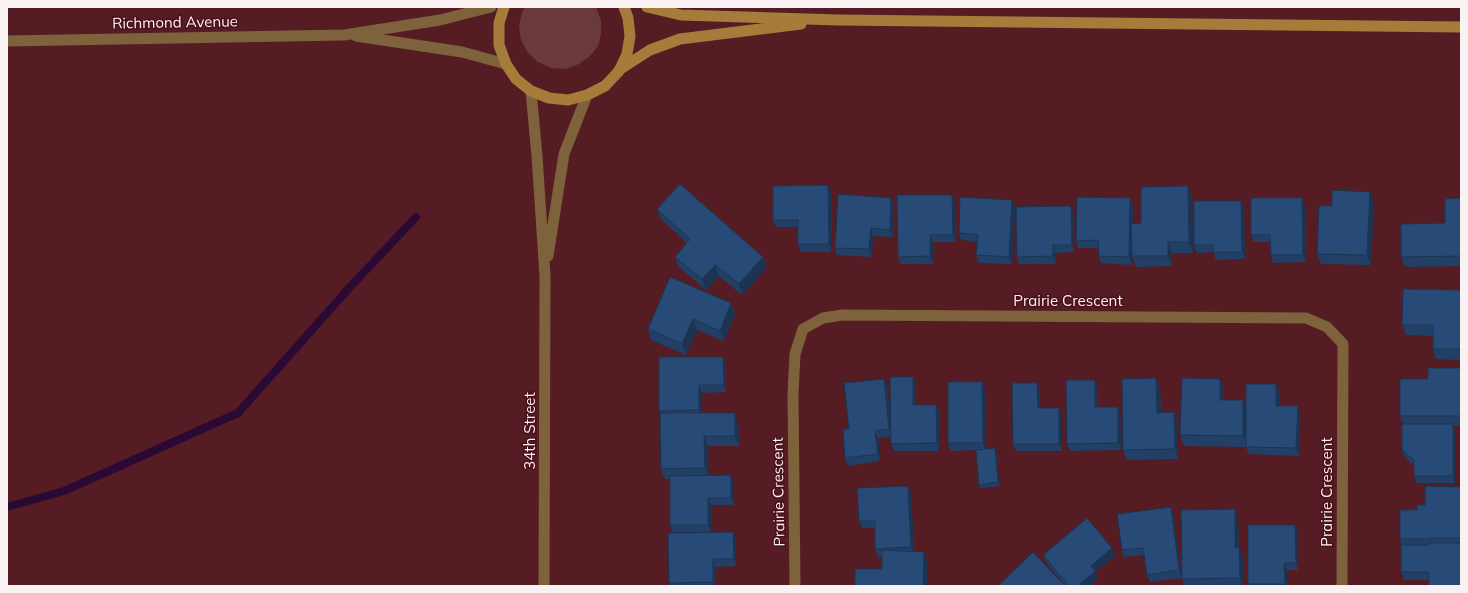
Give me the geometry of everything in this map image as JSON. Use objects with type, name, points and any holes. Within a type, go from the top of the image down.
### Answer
[{"type":"main road","points":[[504,7],[499,24],[499,45],[506,64],[516,79],[531,91],[549,98],[568,100],[587,95],[605,86],[619,71],[650,50],[680,39],[838,20]]},
{"type":"main road","points":[[619,71],[627,54],[630,36],[628,18],[624,7]]},
{"type":"main road","points":[[647,7],[681,15],[838,20],[1461,27]]},
{"type":"street","name":"Richmond Avenue","points":[[7,41],[344,34],[440,20],[491,7]]},
{"type":"street","name":"Richmond Avenue","points":[[344,34],[462,52],[506,64]]},
{"type":"street","name":"34th Street","points":[[531,91],[538,156],[545,276],[544,586]]},
{"type":"street","name":"34th Street","points":[[545,276],[564,154],[587,95]]},
{"type":"street","name":"Prairie Crescent","points":[[795,586],[793,401],[795,354],[803,329],[823,318],[842,315],[1306,318],[1327,327],[1343,344],[1342,586]]},
{"type":"shaded area","points":[[525,7],[596,7],[601,21],[601,34],[598,46],[590,56],[579,64],[565,69],[551,68],[538,62],[528,53],[521,40],[519,26],[522,12]]},
{"type":"building","points":[[680,184],[763,257],[739,284],[715,265],[702,279],[675,257],[690,239],[657,209]]},
{"type":"building","points":[[828,185],[829,244],[798,244],[798,220],[773,220],[773,186]]},
{"type":"building","points":[[1188,186],[1189,242],[1168,242],[1168,256],[1132,256],[1131,224],[1141,223],[1141,187]]},
{"type":"building","points":[[1332,190],[1370,192],[1367,255],[1317,254],[1319,206],[1332,206]]},
{"type":"building","points":[[838,194],[891,198],[890,230],[871,228],[869,249],[835,248]]},
{"type":"building","points":[[897,195],[952,195],[953,235],[930,235],[930,256],[898,257]]},
{"type":"building","points":[[960,197],[1012,200],[1009,257],[976,255],[978,235],[959,233]]},
{"type":"building","points":[[1077,197],[1130,198],[1129,257],[1099,256],[1098,240],[1076,241]]},
{"type":"building","points":[[1251,198],[1302,198],[1303,255],[1271,255],[1270,235],[1251,235]]},
{"type":"building","points":[[1461,198],[1461,256],[1401,257],[1401,224],[1445,223],[1445,199]]},
{"type":"building","points":[[1194,201],[1241,201],[1242,252],[1213,252],[1213,245],[1194,245]]},
{"type":"building","points":[[1071,206],[1072,245],[1053,245],[1053,256],[1017,257],[1016,207]]},
{"type":"building","points":[[670,277],[731,303],[720,331],[693,319],[682,344],[648,329]]},
{"type":"building","points":[[1403,289],[1461,290],[1461,349],[1433,349],[1433,325],[1402,325]]},
{"type":"building","points":[[659,357],[723,357],[724,385],[699,385],[699,410],[659,411]]},
{"type":"building","points":[[1428,368],[1461,368],[1461,416],[1400,416],[1400,379],[1428,379]]},
{"type":"building","points":[[890,377],[913,377],[913,405],[936,405],[937,443],[891,444]]},
{"type":"building","points":[[1156,378],[1157,413],[1174,412],[1175,449],[1123,450],[1122,379]]},
{"type":"building","points":[[1182,378],[1220,379],[1220,400],[1243,400],[1243,436],[1180,435]]},
{"type":"building","points":[[884,379],[889,429],[875,431],[878,454],[845,458],[843,429],[849,429],[844,383]]},
{"type":"building","points":[[1066,380],[1095,380],[1095,407],[1118,407],[1118,443],[1067,444]]},
{"type":"building","points":[[948,382],[982,382],[983,443],[948,443]]},
{"type":"building","points":[[1012,383],[1037,383],[1038,408],[1059,408],[1059,444],[1013,444]]},
{"type":"building","points":[[1246,384],[1276,384],[1276,406],[1298,406],[1296,448],[1246,447]]},
{"type":"building","points":[[660,413],[735,413],[735,436],[704,436],[705,468],[661,469]]},
{"type":"building","points":[[1402,424],[1453,424],[1453,476],[1414,476],[1414,460],[1402,450]]},
{"type":"building","points":[[995,448],[998,482],[979,485],[976,450]]},
{"type":"building","points":[[731,475],[731,498],[708,498],[708,525],[670,525],[670,476]]},
{"type":"building","points":[[908,486],[911,547],[875,549],[875,521],[859,521],[857,488]]},
{"type":"building","points":[[1425,486],[1461,487],[1461,538],[1400,539],[1400,510],[1417,510],[1417,505],[1425,505]]},
{"type":"building","points":[[1171,507],[1179,570],[1147,575],[1143,548],[1122,550],[1117,514]]},
{"type":"building","points":[[1235,509],[1235,547],[1239,547],[1240,578],[1182,579],[1181,510]]},
{"type":"building","points":[[1087,518],[1112,548],[1091,566],[1095,571],[1078,586],[1069,586],[1043,555]]},
{"type":"building","points":[[1248,525],[1295,525],[1296,563],[1284,563],[1285,584],[1248,584]]},
{"type":"building","points":[[733,532],[734,559],[713,559],[713,582],[669,583],[668,533]]},
{"type":"building","points":[[1429,543],[1461,543],[1461,586],[1429,586],[1429,572],[1401,572],[1401,545],[1429,545]]},
{"type":"building","points":[[882,550],[924,552],[923,586],[855,586],[855,569],[882,569]]},
{"type":"building","points":[[1033,552],[1065,586],[998,586]]},
{"type":"waterway","points":[[7,507],[64,491],[238,413],[351,286],[416,217]]}]
